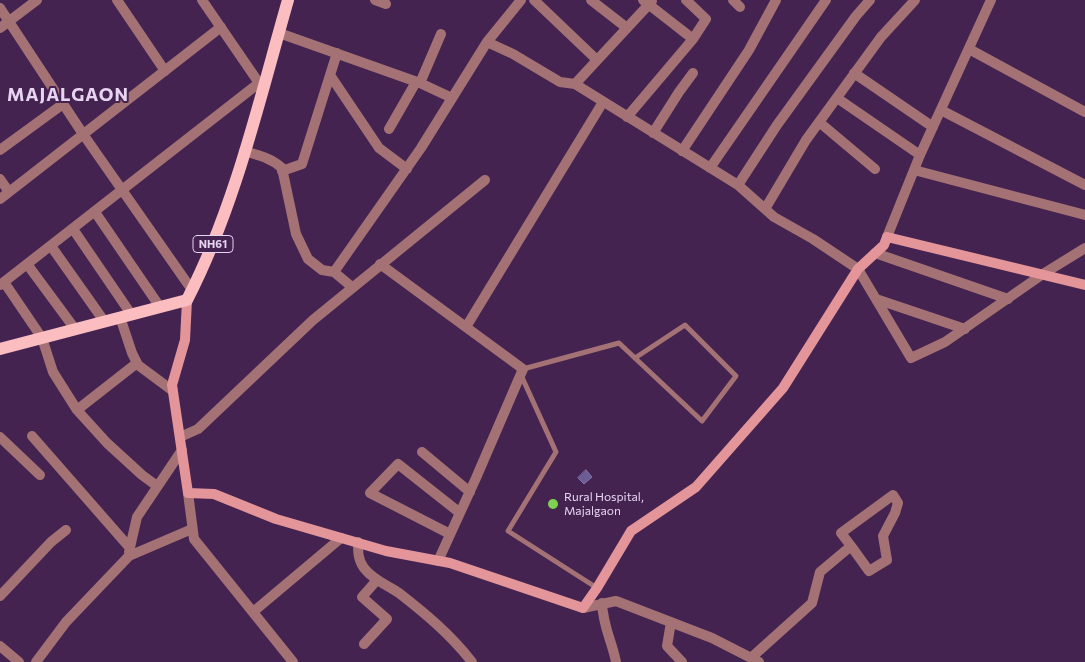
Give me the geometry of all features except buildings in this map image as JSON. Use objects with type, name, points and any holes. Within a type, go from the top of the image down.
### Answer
[{"type":"main road","name":"NH61","points":[[190,295],[209,255],[233,190],[288,0]]},
{"type":"main road","points":[[0,350],[160,307],[190,295]]},
{"type":"street","points":[[0,28],[37,0]]},
{"type":"street","points":[[117,0],[165,70]]},
{"type":"street","points":[[157,486],[107,444],[77,410],[53,372],[42,338],[2,284],[259,83],[202,0]]},
{"type":"street","points":[[375,0],[386,4]]},
{"type":"street","points":[[334,272],[407,168],[487,42],[521,0]]},
{"type":"street","points":[[534,0],[598,60]]},
{"type":"street","points":[[590,0],[627,28]]},
{"type":"street","points":[[627,117],[692,39],[706,19],[686,0]]},
{"type":"street","points":[[682,151],[749,50],[776,0]]},
{"type":"street","points":[[710,168],[826,0]]},
{"type":"street","points":[[738,185],[776,125],[856,16],[870,0]]},
{"type":"street","points":[[765,209],[806,140],[836,98],[880,37],[915,0]]},
{"type":"street","points":[[583,608],[631,531],[696,487],[783,388],[858,269],[884,245],[920,155],[991,0]]},
{"type":"street","points":[[575,84],[627,28],[648,1],[692,39]]},
{"type":"street","points":[[0,8],[190,295],[185,340],[172,385],[194,539],[289,660]]},
{"type":"street","points":[[0,199],[221,27]]},
{"type":"street","points":[[279,33],[418,83],[452,98]]},
{"type":"street","points":[[389,129],[418,83],[441,34]]},
{"type":"street","points":[[487,42],[513,54],[560,82],[575,84],[738,185],[774,217],[813,239],[858,269],[911,358],[945,342],[1043,274],[1085,248]]},
{"type":"street","points":[[969,49],[1085,112]]},
{"type":"street","points":[[282,171],[302,164],[337,53]]},
{"type":"street","points":[[653,133],[693,72]]},
{"type":"street","points":[[854,73],[933,127]]},
{"type":"street","points":[[330,75],[379,148],[407,168]]},
{"type":"street","points":[[836,98],[920,155]]},
{"type":"street","points":[[466,327],[603,102]]},
{"type":"street","points":[[0,150],[63,104]]},
{"type":"street","points":[[941,110],[1085,184]]},
{"type":"street","points":[[819,122],[874,169]]},
{"type":"street","points":[[244,151],[260,155],[275,162],[282,171],[296,234],[308,259],[322,270],[334,272],[352,287]]},
{"type":"street","points":[[914,170],[1085,215]]},
{"type":"street","points":[[0,179],[9,192]]},
{"type":"street","points":[[180,437],[198,429],[313,320],[485,180]]},
{"type":"street","points":[[95,212],[160,307]]},
{"type":"street","points":[[73,229],[126,316],[132,353],[137,363],[173,391]]},
{"type":"street","points":[[887,237],[1085,285]]},
{"type":"street","points":[[51,246],[104,321]]},
{"type":"street","points":[[875,253],[1008,299]]},
{"type":"street","points":[[27,264],[75,329]]},
{"type":"street","points":[[380,264],[466,327],[522,372],[438,560]]},
{"type":"street","points":[[876,299],[965,329]]},
{"type":"street","points":[[77,410],[137,363]]},
{"type":"street","points":[[32,436],[129,552]]},
{"type":"street","points":[[0,437],[40,475]]},
{"type":"street","points":[[129,552],[137,518],[182,450]]},
{"type":"street","points":[[422,452],[470,492]]},
{"type":"street","points":[[450,534],[370,493],[398,464],[460,512]]},
{"type":"street","points":[[188,493],[214,494],[276,519],[386,551],[450,563],[583,608],[616,601],[712,638],[755,660],[812,604],[820,572],[851,546]]},
{"type":"street","points":[[893,495],[898,503],[896,513],[883,536],[887,560],[869,571],[851,546],[842,534],[893,495]]},
{"type":"street","points":[[38,661],[66,622],[129,552],[192,529]]},
{"type":"street","points":[[0,596],[51,542],[66,530]]},
{"type":"street","points":[[253,612],[342,538]]},
{"type":"street","points":[[358,542],[359,560],[365,570],[440,625],[472,662]]},
{"type":"street","points":[[364,644],[387,619],[362,597],[377,580]]},
{"type":"street","points":[[602,603],[602,616],[616,662]]},
{"type":"street","points":[[671,622],[667,646],[682,662]]},
{"type":"street","points":[[0,646],[19,662]]},
{"type":"lane","points":[[597,588],[508,531],[556,452],[522,372],[619,344],[702,421],[736,376],[685,325],[635,358]]},
{"type":"place","name":"Rural Hospital, Majalgaon","points":[[553,504]]},
{"type":"district","name":"MAJALGAON","points":[[68,95]]}]
